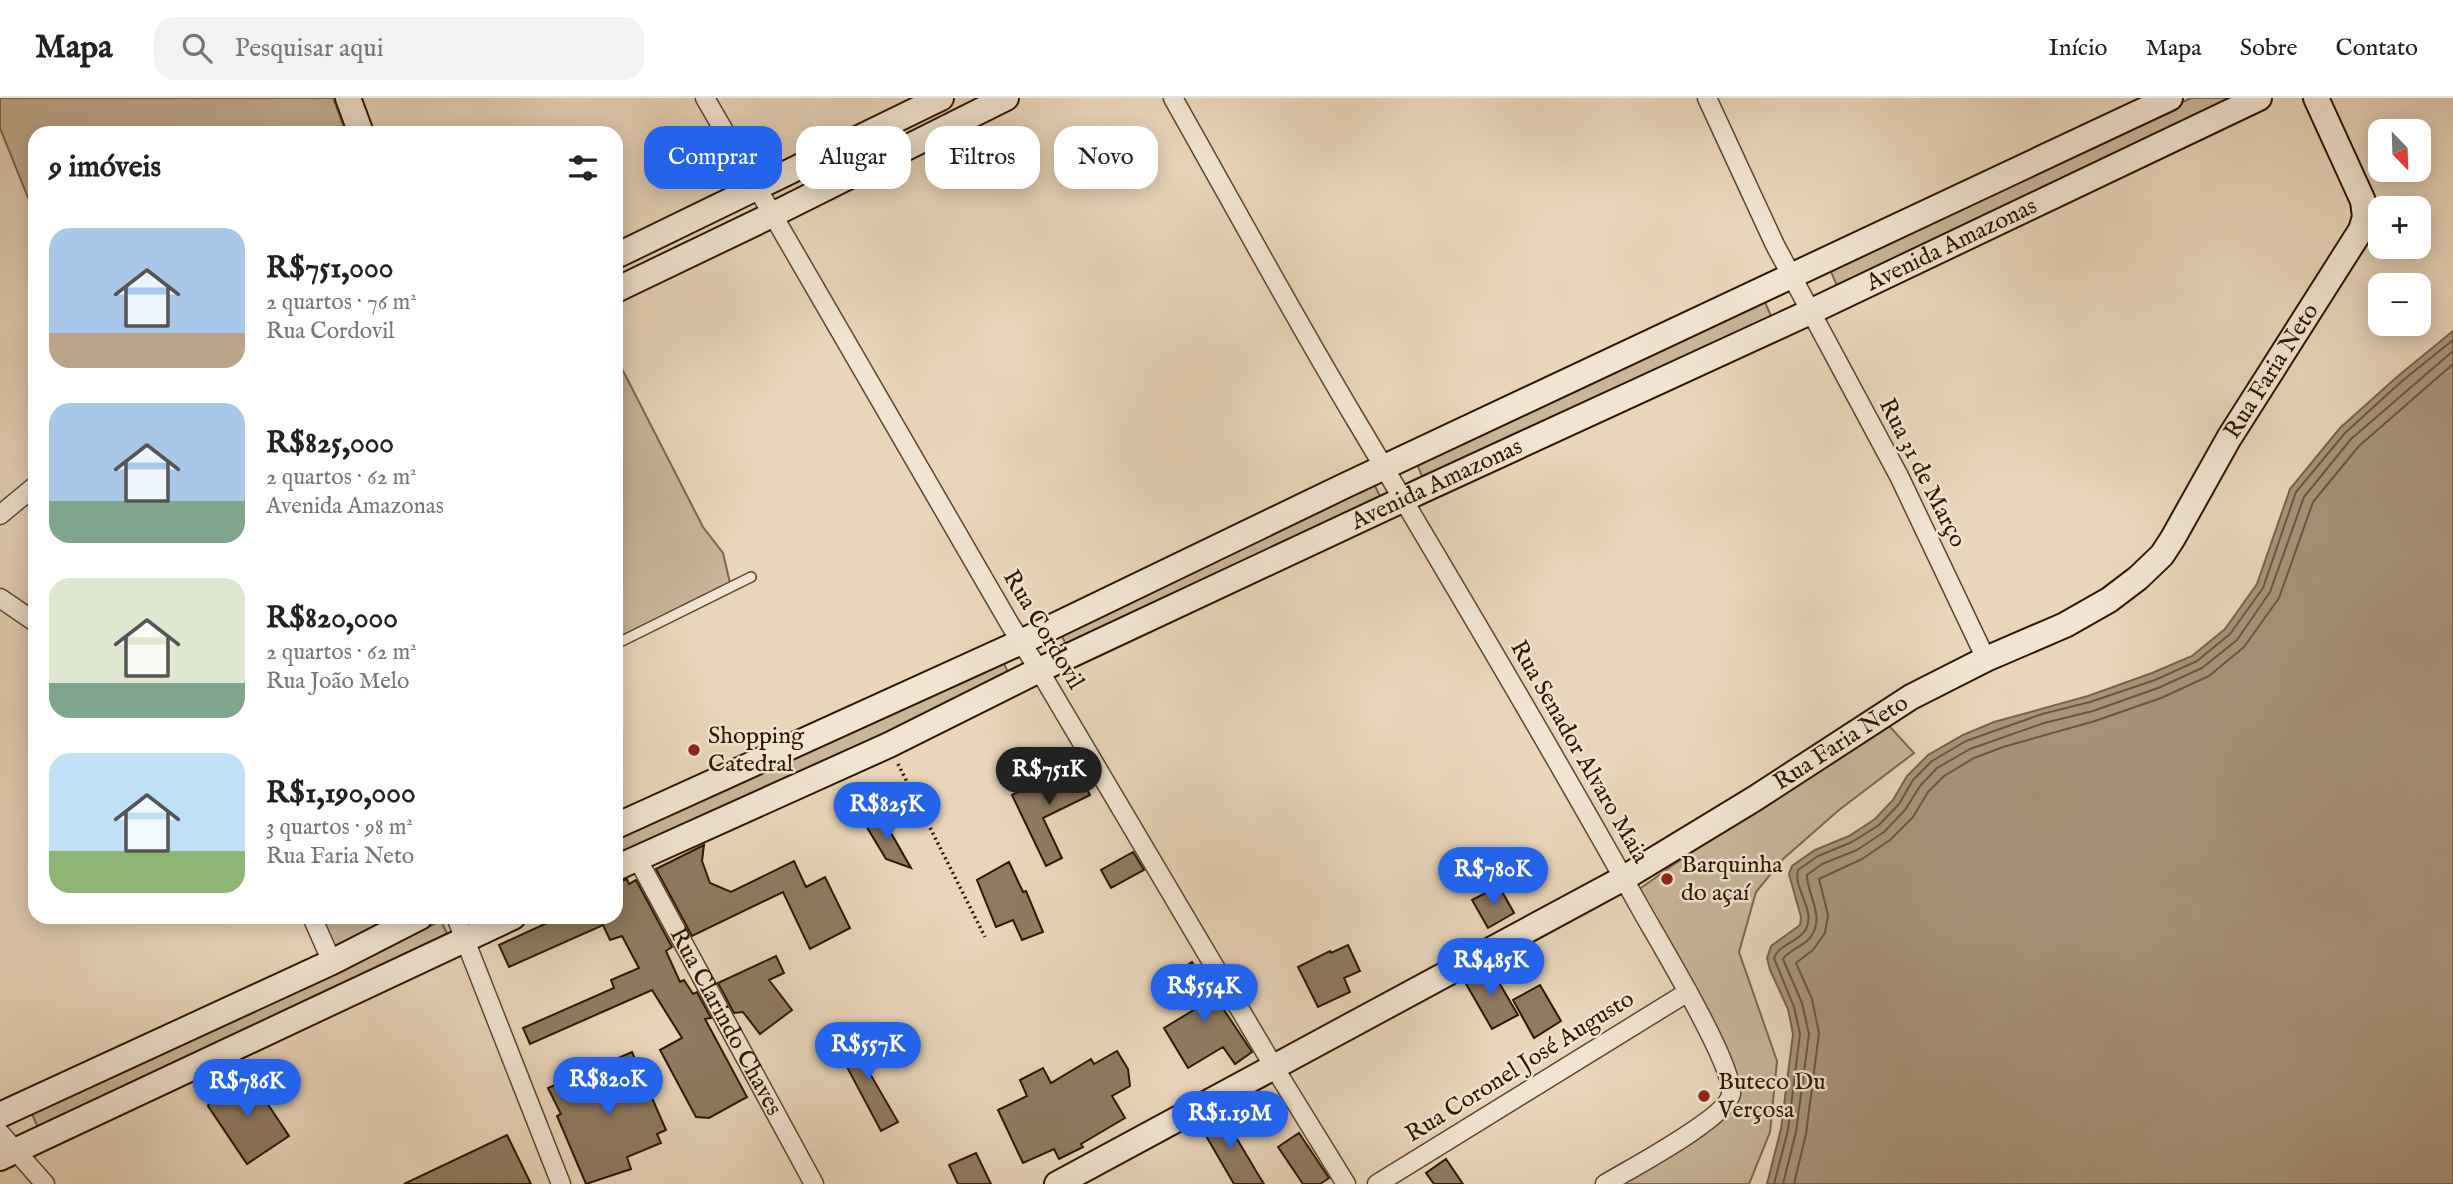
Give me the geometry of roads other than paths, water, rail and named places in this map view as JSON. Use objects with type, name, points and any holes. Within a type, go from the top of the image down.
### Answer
[{"type":"street","points":[[348,98],[358,126]]},
{"type":"street","name":"Rua Cordovil","points":[[705,98],[721,126]]},
{"type":"street","points":[[782,177],[941,98]]},
{"type":"street","points":[[623,287],[1006,98]]},
{"type":"street","name":"Rua Senador Alvaro Maia","points":[[1173,98],[1357,422],[1688,992],[1729,1079],[1730,1096],[1707,1122],[1605,1184]]},
{"type":"street","name":"Rua 31 de Março","points":[[1707,98],[1775,245],[1899,475],[1986,659]]},
{"type":"street","name":"Avenida Amazonas","points":[[623,823],[1021,642],[1385,467],[2170,98]]},
{"type":"street","name":"Avenida Amazonas","points":[[626,863],[889,745],[1039,670],[1810,312],[2259,98]]},
{"type":"street","name":"Rua Faria Neto","points":[[1057,1184],[1623,878],[1754,799],[1911,697],[1986,659],[2065,625],[2109,600],[2138,578],[2162,555],[2229,438],[2354,243],[2365,217],[2363,201],[2316,98]]},
{"type":"street","points":[[623,253],[758,189]]},
{"type":"street","name":"Rua Cordovil","points":[[758,189],[1021,642],[1346,1184]]},
{"type":"street","points":[[0,515],[28,492]]},
{"type":"street","points":[[0,598],[28,617]]},
{"type":"street","name":"Rua Clarindo Chaves","points":[[626,863],[814,1184]]},
{"type":"street","points":[[315,924],[332,962]]},
{"type":"street","points":[[0,1115],[332,962],[406,924]]},
{"type":"street","points":[[459,924],[561,1184]]},
{"type":"street","points":[[45,1184],[5,1147],[499,924]]},
{"type":"street","name":"Rua Coronel José Augusto","points":[[1377,1184],[1688,992]]},
{"type":"lane","points":[[623,640],[751,576]]},
{"type":"water","points":[[2453,331],[2453,1184],[1767,1184],[1781,1129],[1793,1034],[1788,1009],[1767,958],[1771,946],[1800,925],[1801,917],[1789,874],[1792,866],[1815,850],[1849,836],[1875,819],[1893,800],[1907,776],[1928,755],[1963,735],[1994,722],[2088,696],[2192,656],[2225,629],[2257,584],[2290,489],[2340,428]]},
{"type":"place","name":"Shopping Catedral","points":[[694,750]]},
{"type":"place","name":"Barquinha do açaí","points":[[1667,879]]},
{"type":"place","name":"Buteco Du Verçosa","points":[[1704,1096]]}]
